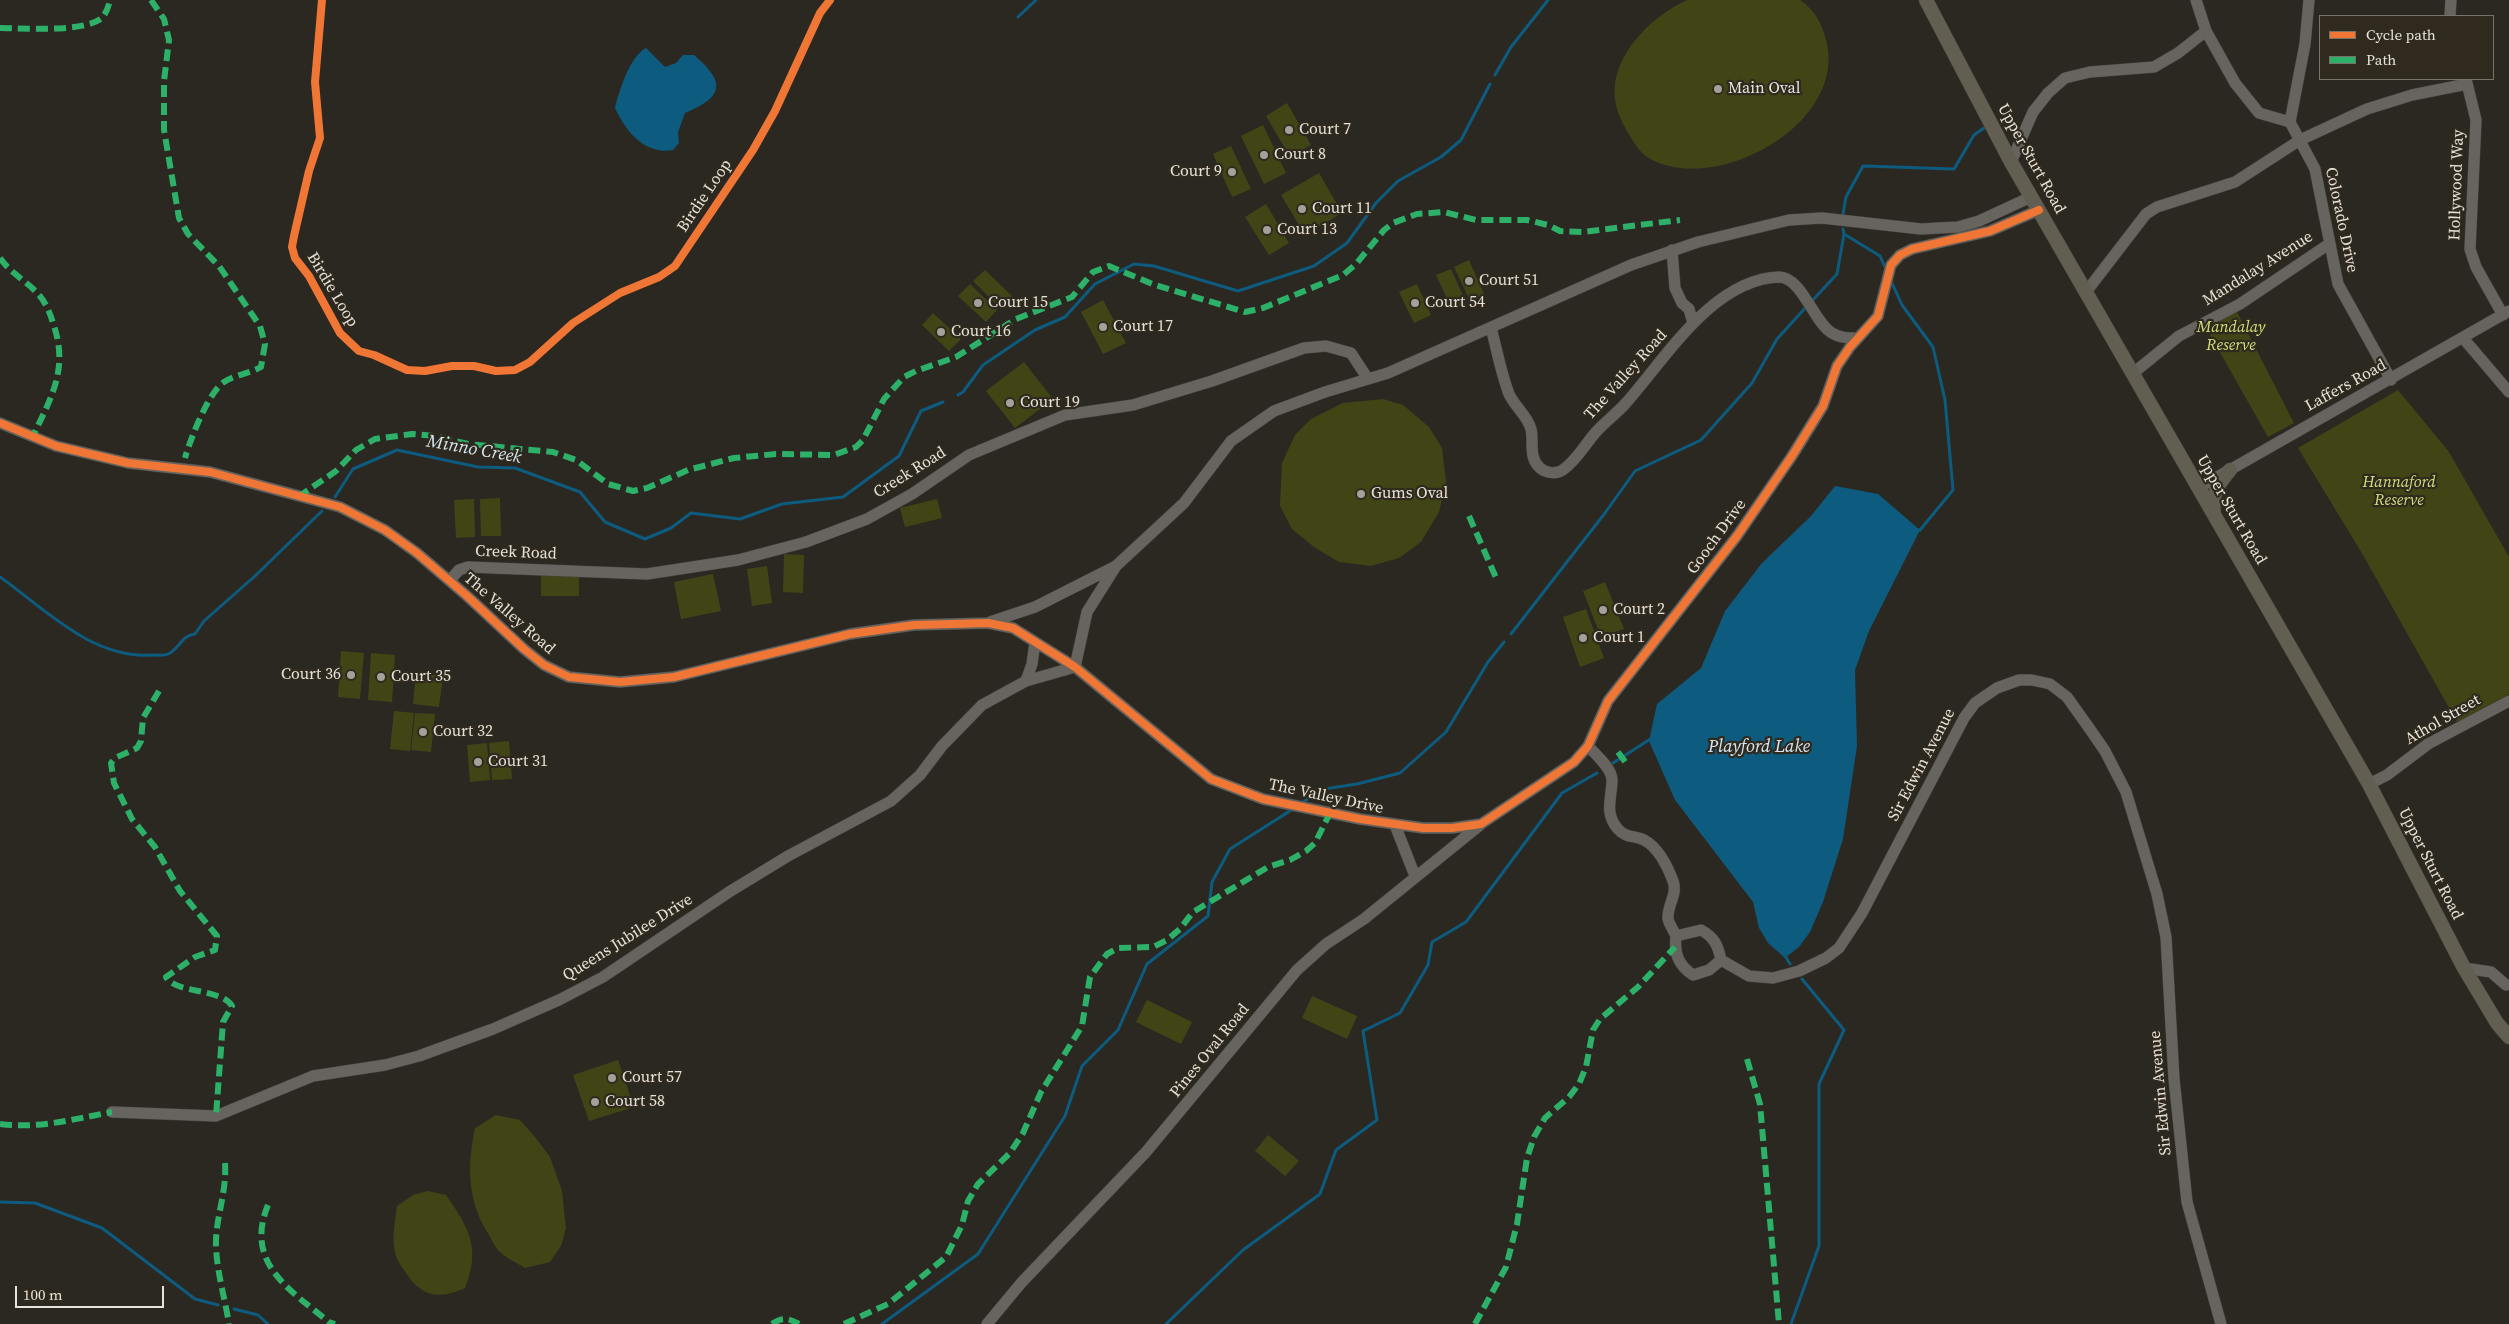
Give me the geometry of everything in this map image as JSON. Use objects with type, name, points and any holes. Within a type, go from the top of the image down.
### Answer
[{"type":"main road","name":"Upper Sturt Road","points":[[1930,2],[2011,162],[2369,784],[2464,968],[2497,1023],[2509,1037]]},
{"type":"main road","points":[[2215,517],[2212,502],[2216,487],[2230,470]]},
{"type":"street","points":[[2196,0],[2206,31],[2235,83],[2259,113],[2290,122],[2306,44],[2309,0]]},
{"type":"street","points":[[2450,15],[2451,0]]},
{"type":"street","points":[[2011,162],[2033,112],[2048,92],[2064,78],[2090,72],[2154,67],[2178,53],[2206,31]]},
{"type":"street","points":[[2086,292],[2146,214],[2157,207],[2235,182],[2300,140],[2368,109],[2466,81]]},
{"type":"street","name":"Hollywood Way","points":[[2466,81],[2476,120],[2470,216],[2470,249],[2476,267],[2506,313]]},
{"type":"street","name":"Colorado Drive","points":[[2290,122],[2315,169],[2338,284],[2391,380]]},
{"type":"street","name":"The Valley Road","points":[[0,423],[56,446],[128,463],[210,472],[340,507],[385,530],[450,580],[524,649],[544,665],[569,677],[620,682],[674,677],[850,634],[914,625],[988,623],[1013,628],[1075,667],[1087,612],[1116,566],[1184,503],[1231,440],[1274,411],[1388,373],[1606,276],[1672,250],[1789,220],[1822,218],[1921,229],[1958,227],[1980,221],[2031,197]]},
{"type":"street","name":"Gooch Drive","points":[[1588,746],[1598,728],[1608,701],[1737,536],[1792,456],[1823,406],[1837,366],[1858,338],[1878,316],[1891,265],[1900,255],[1926,244],[1990,232],[2039,210]]},
{"type":"street","name":"Mandalay Avenue","points":[[2132,374],[2179,336],[2240,304],[2329,244]]},
{"type":"street","points":[[1672,250],[1675,288],[1689,309],[1693,323]]},
{"type":"street","name":"The Valley Road","points":[[1490,328],[1509,393],[1529,422],[1534,460],[1541,469],[1554,473],[1565,469],[1596,432],[1626,403],[1650,371],[1693,323],[1724,296],[1745,285],[1780,277],[1792,282],[1812,308],[1821,324],[1831,333],[1842,337],[1858,338]]},
{"type":"street","name":"Laffers Road","points":[[2198,488],[2506,313]]},
{"type":"street","points":[[2463,338],[2509,392]]},
{"type":"street","name":"Creek Road","points":[[450,580],[459,570],[468,567],[647,574],[738,560],[806,542],[867,519],[912,494],[969,455],[1065,416],[1133,405],[1212,381],[1304,348],[1326,346],[1351,353],[1368,379]]},
{"type":"street","name":"The Valley Road","points":[[988,623],[1035,607],[1116,566]]},
{"type":"street","points":[[1026,681],[1032,664],[1035,642]]},
{"type":"street","name":"The Valley Drive","points":[[1075,667],[1211,779],[1263,799],[1394,825],[1452,828],[1481,824],[1574,762],[1588,746]]},
{"type":"street","name":"Queens Jubilee Drive","points":[[112,1112],[216,1116],[313,1076],[385,1066],[419,1056],[559,1000],[603,977],[729,892],[788,856],[891,801],[920,775],[942,746],[982,705],[1026,681],[1075,667]]},
{"type":"street","name":"Sir Edwin Avenue","points":[[1721,960],[1749,976],[1773,978],[1799,971],[1826,958],[1840,948],[1862,913],[1943,756],[1976,703],[1997,688],[2019,680],[2032,680],[2050,684],[2067,697],[2109,759],[2126,792],[2157,894],[2166,937],[2174,1079],[2188,1202],[2221,1324]]},
{"type":"street","name":"Athol Street","points":[[2369,784],[2387,775],[2428,744],[2509,701]]},
{"type":"street","points":[[1588,746],[1610,773],[1612,780],[1608,802],[1610,814],[1617,828],[1629,838],[1644,840],[1664,861],[1674,882],[1668,920],[1676,936],[1677,958],[1682,968],[1693,975],[1709,970],[1721,960],[1719,948],[1712,935],[1701,930],[1676,936]]},
{"type":"street","name":"Pines Oval Road","points":[[987,1324],[1022,1282],[1146,1152],[1297,970],[1326,944],[1364,919],[1481,824]]},
{"type":"street","points":[[1394,825],[1415,876]]},
{"type":"street","points":[[2464,968],[2491,972],[2508,987]]},
{"type":"green space","name":"Main Oval","points":[[1687,0],[1800,0],[1810,8],[1817,18],[1826,40],[1828,71],[1817,99],[1797,125],[1770,145],[1739,160],[1706,168],[1675,167],[1647,157],[1642,153],[1626,130],[1620,117],[1614,90],[1618,70],[1632,45],[1651,23]]},
{"type":"green space","name":"Court 7","points":[[1287,103],[1311,145],[1290,157],[1266,116]]},
{"type":"green space","name":"Court 8","points":[[1263,125],[1286,173],[1264,184],[1241,136]]},
{"type":"green space","name":"Court 9","points":[[1231,146],[1251,189],[1232,197],[1213,154]]},
{"type":"green space","points":[[1319,173],[1342,213],[1305,235],[1281,195]]},
{"type":"green space","name":"Court 13","points":[[1266,204],[1289,243],[1269,255],[1245,217]]},
{"type":"green space","name":"Court 51","points":[[1469,260],[1484,294],[1470,301],[1454,267]]},
{"type":"green space","points":[[1451,269],[1466,302],[1452,309],[1436,275]]},
{"type":"green space","points":[[985,270],[1012,296],[1000,308],[973,281]]},
{"type":"green space","name":"Court 15","points":[[970,284],[997,310],[986,322],[958,296]]},
{"type":"green space","name":"Court 54","points":[[1417,284],[1431,315],[1414,323],[1399,292]]},
{"type":"green space","name":"Court 17","points":[[1103,300],[1126,343],[1103,354],[1081,312]]},
{"type":"green space","name":"Mandalay Reserve","points":[[2236,310],[2294,423],[2268,437],[2205,326]]},
{"type":"green space","name":"Court 16","points":[[933,313],[961,339],[949,351],[922,325]]},
{"type":"green space","points":[[1024,362],[1053,399],[1015,428],[986,391]]},
{"type":"green space","name":"Hannaford Reserve","points":[[2398,390],[2449,452],[2509,557],[2509,694],[2457,722],[2363,555],[2298,448]]},
{"type":"green space","name":"Gums Oval","points":[[1383,399],[1403,405],[1429,427],[1442,448],[1446,482],[1439,512],[1421,542],[1399,558],[1371,566],[1339,562],[1314,547],[1292,529],[1280,506],[1282,463],[1295,435],[1311,419],[1343,403]]},
{"type":"green space","points":[[500,498],[501,536],[481,536],[480,499]]},
{"type":"green space","points":[[474,499],[475,537],[456,538],[454,500]]},
{"type":"green space","points":[[937,499],[942,518],[905,527],[900,508]]},
{"type":"green space","points":[[784,554],[804,555],[803,593],[783,592]]},
{"type":"green space","points":[[767,566],[772,603],[752,606],[747,569]]},
{"type":"green space","points":[[713,574],[721,611],[681,619],[674,582]]},
{"type":"green space","points":[[541,576],[579,576],[579,596],[541,596]]},
{"type":"green space","name":"Court 2","points":[[1605,582],[1624,629],[1601,637],[1583,591]]},
{"type":"green space","name":"Court 1","points":[[1586,609],[1604,658],[1580,667],[1563,617]]},
{"type":"green space","name":"Court 36","points":[[341,651],[364,653],[360,699],[338,697]]},
{"type":"green space","name":"Court 35","points":[[371,653],[395,655],[392,702],[368,700]]},
{"type":"green space","points":[[416,673],[443,676],[439,707],[413,704]]},
{"type":"green space","points":[[394,711],[414,713],[410,751],[390,749]]},
{"type":"green space","name":"Court 32","points":[[415,713],[435,714],[431,752],[411,750]]},
{"type":"green space","points":[[509,741],[512,779],[492,780],[489,743]]},
{"type":"green space","name":"Court 31","points":[[487,743],[490,780],[470,782],[467,745]]},
{"type":"green space","points":[[1312,996],[1357,1016],[1347,1039],[1302,1018]]},
{"type":"green space","points":[[1147,1000],[1192,1022],[1181,1044],[1136,1022]]},
{"type":"green space","points":[[618,1060],[634,1107],[589,1121],[573,1075]]},
{"type":"green space","points":[[496,1115],[520,1120],[550,1157],[562,1191],[566,1228],[561,1246],[550,1262],[525,1268],[505,1256],[495,1245],[476,1209],[470,1170],[472,1142],[475,1128]]},
{"type":"green space","points":[[1268,1135],[1299,1161],[1285,1176],[1255,1151]]},
{"type":"green space","points":[[428,1191],[446,1195],[461,1218],[470,1239],[472,1261],[470,1274],[465,1288],[456,1292],[440,1295],[425,1292],[412,1281],[397,1258],[394,1231],[397,1206],[413,1195]]},
{"type":"water","points":[[646,48],[665,67],[676,63],[683,55],[694,55],[712,73],[715,81],[716,88],[713,95],[698,107],[685,113],[678,132],[679,143],[673,150],[663,151],[654,149],[638,140],[625,125],[615,108],[630,66],[640,52]]},
{"type":"water","name":"Playford Lake","points":[[1835,486],[1878,494],[1920,530],[1869,631],[1855,670],[1857,746],[1843,839],[1823,902],[1810,932],[1799,947],[1785,958],[1768,943],[1759,928],[1753,902],[1675,800],[1649,741],[1657,704],[1701,668],[1725,611],[1762,563],[1811,516]]},
{"type":"waterway","points":[[1018,17],[1036,0]]},
{"type":"waterway","name":"Minno Creek","points":[[1495,75],[1511,47],[1548,0]]},
{"type":"waterway","name":"Minno Creek","points":[[958,395],[963,392],[983,365],[1035,330],[1065,317],[1095,284],[1134,264],[1154,266],[1238,291],[1314,266],[1347,243],[1376,203],[1398,181],[1441,157],[1461,140],[1490,84]]},
{"type":"waterway","points":[[1843,214],[1846,197],[1863,166],[1954,169],[1974,135],[1984,128]]},
{"type":"waterway","points":[[1843,229],[1844,234],[1880,256],[1885,267]]},
{"type":"waterway","points":[[1811,302],[1837,274],[1844,234]]},
{"type":"waterway","points":[[1892,283],[1902,305],[1933,347],[1945,400],[1953,490],[1920,530],[1918,530]]},
{"type":"waterway","points":[[1511,634],[1605,513],[1635,471],[1701,440],[1752,383],[1777,339],[1807,306]]},
{"type":"waterway","name":"Minno Creek","points":[[335,497],[353,469],[397,450],[478,467],[515,468],[580,492],[605,522],[645,539],[671,528],[691,513],[740,519],[782,504],[843,497],[899,456],[921,411],[943,402]]},
{"type":"waterway","name":"Minno Creek","points":[[0,577],[52,617],[90,641],[110,649],[131,654],[165,655],[172,652],[184,639],[195,634],[204,621],[255,576],[322,511]]},
{"type":"waterway","points":[[1300,804],[1324,789],[1357,784],[1400,773],[1446,732],[1488,662],[1504,642]]},
{"type":"waterway","points":[[1613,763],[1652,738]]},
{"type":"waterway","points":[[1166,1324],[1243,1250],[1320,1194],[1336,1150],[1377,1120],[1363,1031],[1400,1013],[1428,965],[1432,942],[1466,922],[1562,793],[1597,773]]},
{"type":"waterway","points":[[882,1324],[978,1254],[1065,1116],[1082,1066],[1118,1030],[1147,964],[1208,916],[1212,882],[1230,849],[1293,809]]},
{"type":"waterway","points":[[1784,954],[1790,964]]},
{"type":"waterway","points":[[1791,1324],[1819,1246],[1819,1084],[1844,1030],[1802,979]]},
{"type":"waterway","points":[[0,1202],[35,1203],[102,1228],[195,1299],[218,1305]]},
{"type":"waterway","points":[[234,1309],[258,1315],[268,1324]]},
{"type":"marked path","points":[[0,28],[53,29],[93,23],[102,18],[110,0]]},
{"type":"marked path","points":[[151,0],[164,19],[169,40],[164,81],[164,130],[179,218],[188,234],[219,266],[260,326],[265,344],[261,367],[229,379],[218,387],[212,395],[196,428],[185,458]]},
{"type":"marked path","points":[[298,497],[336,471],[356,450],[375,439],[412,434],[435,436],[468,444],[553,452],[576,460],[608,484],[633,491],[647,488],[688,470],[734,458],[776,454],[834,455],[856,447],[863,440],[884,399],[904,377],[956,357],[1016,319],[1072,297],[1093,272],[1109,266],[1155,285],[1245,312],[1263,308],[1343,275],[1356,264],[1384,230],[1393,223],[1417,214],[1444,212],[1476,220],[1527,220],[1548,225],[1560,231],[1583,232],[1680,220]]},
{"type":"marked path","points":[[0,258],[35,290],[41,298],[49,312],[58,339],[59,368],[56,381],[52,395],[33,436]]},
{"type":"marked path","points":[[1469,516],[1497,580]]},
{"type":"marked path","points":[[159,691],[143,718],[141,741],[137,748],[115,758],[111,763],[114,783],[132,819],[155,847],[180,891],[217,936],[215,950],[195,957],[166,977],[179,986],[218,996],[232,1006],[223,1022],[216,1116]]},
{"type":"marked path","points":[[1618,752],[1626,763]]},
{"type":"marked path","points":[[844,1324],[888,1304],[946,1257],[962,1225],[968,1201],[978,1184],[1010,1153],[1023,1133],[1041,1092],[1082,1026],[1090,977],[1107,954],[1118,948],[1153,947],[1167,940],[1180,929],[1193,912],[1268,867],[1290,860],[1306,851],[1315,843],[1330,813]]},
{"type":"marked path","points":[[1475,1324],[1506,1267],[1517,1224],[1527,1158],[1534,1137],[1545,1118],[1569,1097],[1579,1084],[1586,1067],[1593,1030],[1600,1019],[1638,987],[1675,947]]},
{"type":"marked path","points":[[1747,1059],[1760,1104],[1779,1324]]},
{"type":"marked path","points":[[0,1124],[43,1124],[112,1112]]},
{"type":"marked path","points":[[225,1163],[216,1247],[219,1276],[229,1324]]},
{"type":"marked path","points":[[268,1205],[262,1225],[262,1243],[266,1259],[286,1286],[329,1322],[335,1324]]},
{"type":"marked path","points":[[772,1324],[785,1319],[799,1324]]},
{"type":"cycle path","name":"Birdie Loop","points":[[322,0],[315,82],[320,138],[309,171],[294,236],[292,247],[295,258],[309,276],[340,333],[359,351],[374,355],[407,370],[425,371],[452,366],[474,366],[496,371],[515,370],[530,362],[573,323],[620,293],[659,277],[675,266],[753,150],[775,111],[820,13],[830,0]]},
{"type":"cycle path","points":[[0,423],[56,446],[128,463],[210,472],[340,507],[385,530],[417,553],[524,649],[544,665],[569,677],[620,682],[674,677],[850,634],[914,625],[988,623],[1013,628],[1075,667],[1211,779],[1263,799],[1360,819],[1423,828],[1452,828],[1481,824],[1574,762],[1588,746],[1608,701],[1737,536],[1792,456],[1823,406],[1837,366],[1850,347],[1878,316],[1891,265],[1900,255],[1912,249],[1990,231],[2039,210]]},
{"type":"place","name":"Main Oval","points":[[1718,89]]},
{"type":"place","name":"Court 7","points":[[1289,130]]},
{"type":"place","name":"Court 8","points":[[1264,155]]},
{"type":"place","name":"Court 9","points":[[1232,172]]},
{"type":"place","name":"Court 11","points":[[1302,209]]},
{"type":"place","name":"Court 13","points":[[1267,230]]},
{"type":"place","name":"Court 51","points":[[1469,281]]},
{"type":"place","name":"Court 15","points":[[978,303]]},
{"type":"place","name":"Court 54","points":[[1415,303]]},
{"type":"place","name":"Court 17","points":[[1103,327]]},
{"type":"place","name":"Court 16","points":[[941,332]]},
{"type":"place","name":"Court 19","points":[[1010,403]]},
{"type":"place","name":"Gums Oval","points":[[1361,494]]},
{"type":"place","name":"Court 2","points":[[1603,610]]},
{"type":"place","name":"Court 1","points":[[1583,638]]},
{"type":"place","name":"Court 36","points":[[351,675]]},
{"type":"place","name":"Court 35","points":[[381,677]]},
{"type":"place","name":"Court 32","points":[[423,732]]},
{"type":"place","name":"Court 31","points":[[478,762]]},
{"type":"place","name":"Court 57","points":[[612,1078]]},
{"type":"place","name":"Court 58","points":[[595,1102]]}]
